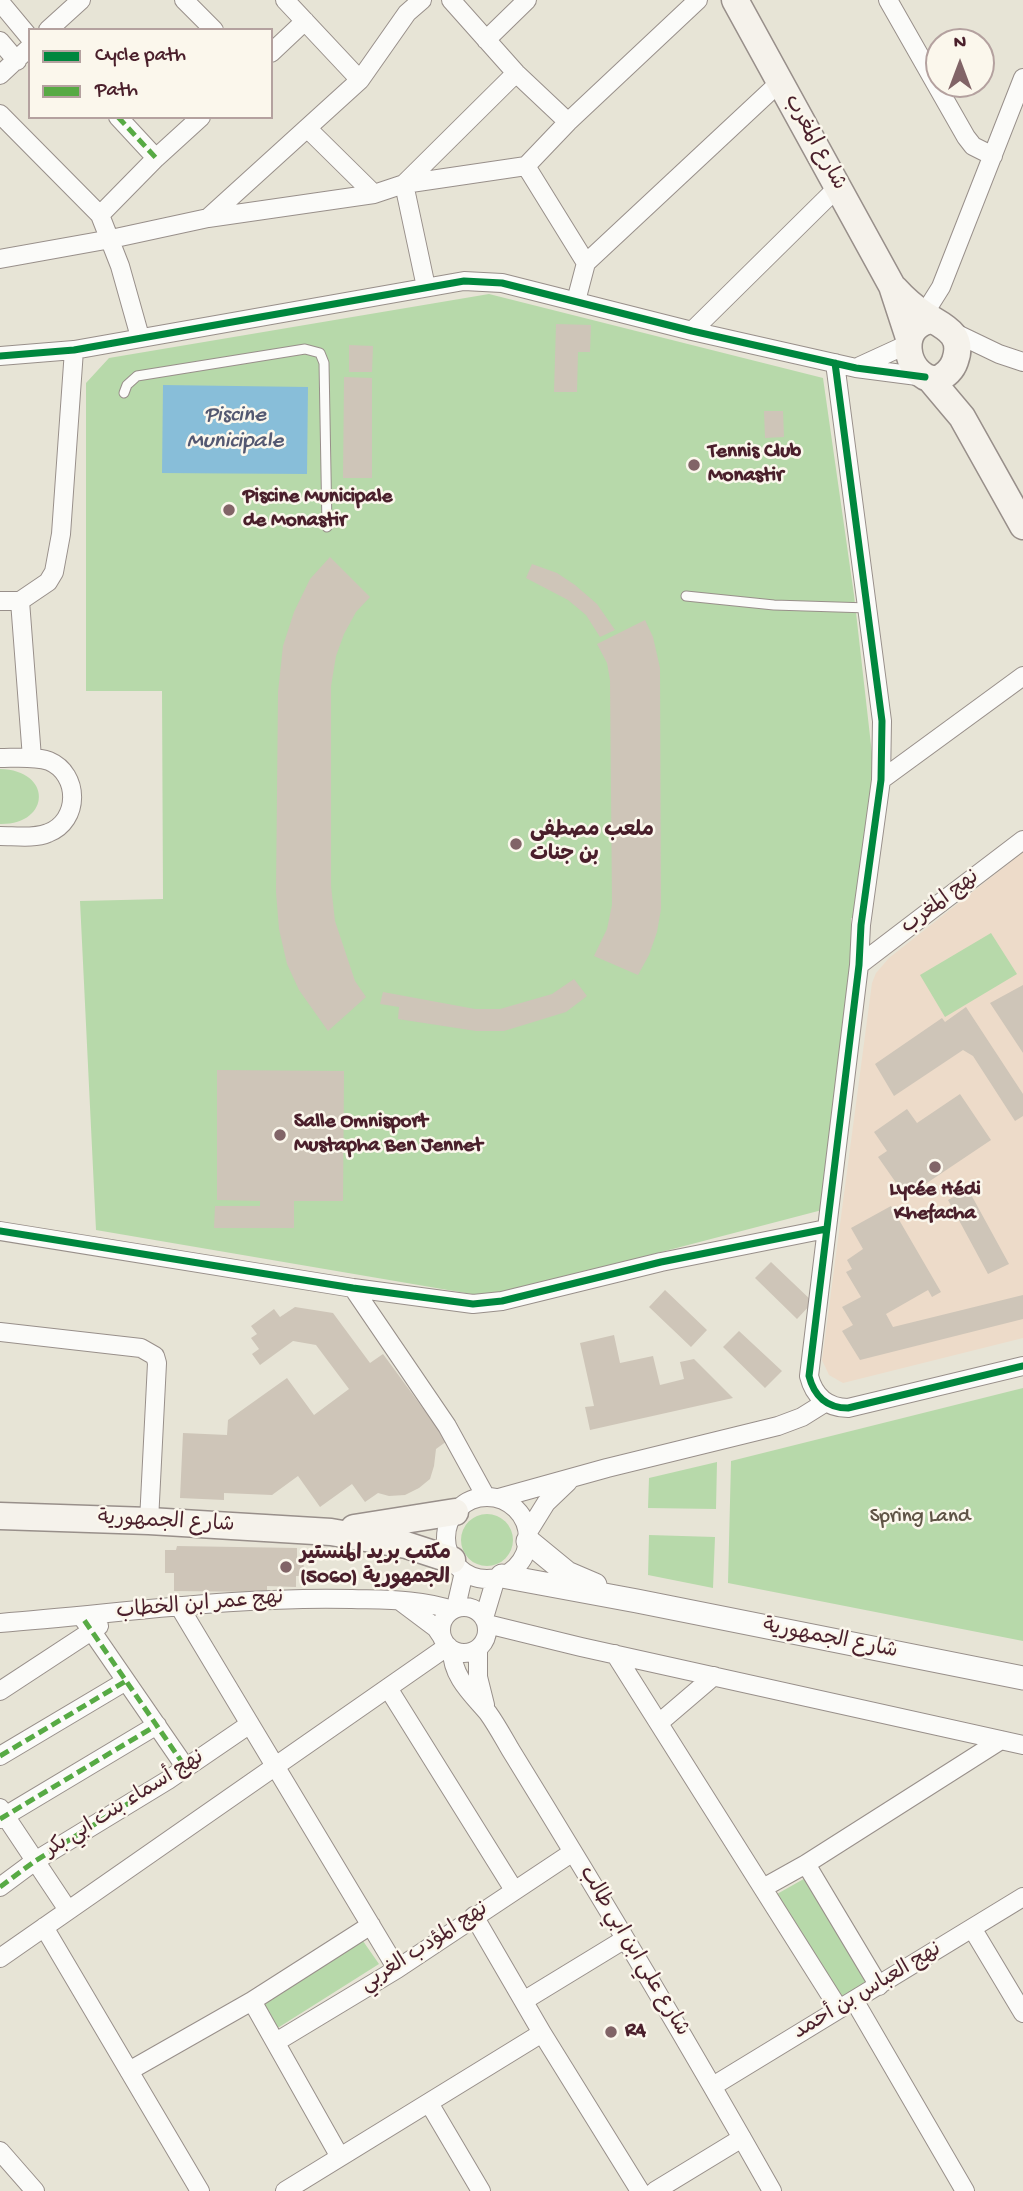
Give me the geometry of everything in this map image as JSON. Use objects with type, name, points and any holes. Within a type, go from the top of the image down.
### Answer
[{"type":"main road","name":"شارع المغرب","points":[[735,0],[892,286],[926,329],[957,346],[940,373]]},
{"type":"main road","name":"شارع المغرب","points":[[926,329],[911,363],[940,373],[1023,526]]},
{"type":"main road","name":"شارع الجمهورية","points":[[331,1532],[461,1507]]},
{"type":"main road","name":"شارع الجمهورية","points":[[0,1516],[149,1521],[331,1532],[406,1545],[458,1566]]},
{"type":"street","points":[[50,28],[81,0]]},
{"type":"street","points":[[184,0],[212,28]]},
{"type":"street","points":[[285,0],[360,80]]},
{"type":"street","points":[[208,218],[360,80],[401,6],[422,0]]},
{"type":"street","points":[[452,0],[516,73],[568,122]]},
{"type":"street","points":[[486,40],[527,0]]},
{"type":"street","points":[[0,259],[208,218],[374,194],[404,184],[526,166],[568,122],[698,0]]},
{"type":"street","points":[[888,0],[965,137],[973,146],[993,156]]},
{"type":"street","points":[[0,2],[28,36]]},
{"type":"street","points":[[273,51],[305,21]]},
{"type":"street","points":[[0,41],[17,61]]},
{"type":"street","points":[[0,75],[28,49]]},
{"type":"street","points":[[404,184],[516,73]]},
{"type":"street","points":[[926,329],[1023,78]]},
{"type":"street","points":[[576,301],[586,263],[780,82]]},
{"type":"street","points":[[0,114],[100,215],[111,239],[140,337]]},
{"type":"street","points":[[120,119],[156,158]]},
{"type":"street","points":[[100,215],[199,119]]},
{"type":"street","points":[[307,128],[374,194]]},
{"type":"street","points":[[526,166],[586,263]]},
{"type":"street","points":[[404,184],[426,287]]},
{"type":"street","points":[[692,331],[838,187]]},
{"type":"street","points":[[0,356],[74,350],[426,287],[482,280],[856,368],[940,373],[975,358],[999,355]]},
{"type":"street","points":[[856,368],[926,329],[941,301],[941,287]]},
{"type":"street","points":[[926,329],[1023,362]]},
{"type":"street","points":[[0,601],[20,601],[48,582],[54,572],[61,534],[74,350]]},
{"type":"street","points":[[835,363],[882,721],[881,780],[861,925],[859,965],[809,1370],[813,1388],[826,1402],[842,1408],[1023,1366]]},
{"type":"street","points":[[20,601],[32,758]]},
{"type":"street","points":[[881,780],[1023,676]]},
{"type":"street","points":[[0,758],[48,761],[61,769],[70,782],[73,797],[70,812],[62,824],[50,833],[0,836]]},
{"type":"street","name":"نهج المغرب","points":[[859,965],[1023,840]]},
{"type":"street","points":[[0,1231],[353,1288],[486,1304],[661,1262],[826,1229]]},
{"type":"street","points":[[353,1288],[447,1426],[492,1498],[510,1504],[520,1513],[528,1537]]},
{"type":"street","points":[[0,1332],[141,1348],[155,1356],[155,1433],[149,1521]]},
{"type":"street","points":[[573,1478],[546,1503],[528,1537],[520,1562],[499,1577],[485,1579],[458,1566],[447,1548],[446,1536],[448,1523],[461,1507],[492,1498],[778,1426],[802,1417],[826,1402]]},
{"type":"street","points":[[461,1507],[463,1453]]},
{"type":"street","name":"شارع الجمهورية","points":[[528,1537],[567,1573],[637,1601]]},
{"type":"street","points":[[447,1644],[443,1621],[454,1609],[458,1566]]},
{"type":"street","name":"شارع الجمهورية","points":[[499,1577],[637,1601],[1023,1678]]},
{"type":"street","name":"شارع علي ابن ابي طالب","points":[[489,1715],[480,1689],[484,1632],[499,1577]]},
{"type":"street","name":"نهج عمر ابن الخطاب","points":[[0,1623],[87,1624],[118,1613],[259,1599],[423,1602],[454,1609]]},
{"type":"street","points":[[400,1601],[436,1628],[447,1644],[464,1653],[484,1632]]},
{"type":"street","points":[[179,1606],[397,1969]]},
{"type":"street","points":[[454,1609],[470,1607],[484,1632]]},
{"type":"street","points":[[0,1691],[87,1624],[186,1768]]},
{"type":"street","points":[[484,1632],[540,1638],[1023,1745]]},
{"type":"street","points":[[0,1958],[447,1644]]},
{"type":"street","name":"شارع علي ابن ابي طالب","points":[[447,1644],[454,1667],[464,1684],[489,1715],[573,1852],[713,2086],[772,2191]]},
{"type":"street","points":[[615,1654],[763,1888],[846,2004],[965,2191]]},
{"type":"street","points":[[659,1723],[714,1676]]},
{"type":"street","points":[[0,1756],[126,1681]]},
{"type":"street","points":[[388,1688],[514,1889]]},
{"type":"street","name":"نهج أسماء بنت ابي بكر","points":[[0,1887],[35,1861],[186,1768],[250,1724]]},
{"type":"street","points":[[68,1910],[2,1814],[157,1725]]},
{"type":"street","points":[[763,1888],[806,1864],[1000,1740]]},
{"type":"street","name":"نهج المؤدب الغربي","points":[[276,2042],[397,1969],[573,1852]]},
{"type":"street","points":[[806,1864],[878,1986]]},
{"type":"street","name":"نهج العباس بن أحمد","points":[[713,2086],[1023,1896]]},
{"type":"street","points":[[474,1916],[542,2033],[640,2191]]},
{"type":"street","points":[[129,2071],[252,2001],[371,1925]]},
{"type":"street","points":[[44,1927],[200,2191]]},
{"type":"street","points":[[972,1928],[1023,2013]]},
{"type":"street","points":[[525,2000],[625,1939]]},
{"type":"street","points":[[252,2001],[340,2157]]},
{"type":"street","points":[[285,2191],[542,2033]]},
{"type":"street","points":[[429,2103],[481,2191]]},
{"type":"street","points":[[655,2191],[743,2138]]},
{"type":"street","points":[[0,2151],[34,2191]]},
{"type":"lane","points":[[124,394],[127,385],[137,376],[305,349],[320,353],[324,363],[327,527]]},
{"type":"lane","points":[[686,596],[774,606],[868,608]]},
{"type":"shaded area","name":"Lycée Hédi Khefacha","points":[[1023,852],[1023,1338],[843,1383],[829,1375],[822,1360],[872,983],[876,973],[889,958]]},
{"type":"green space","name":"ملعب مصطفى بن جنات","points":[[489,294],[823,378],[854,595],[876,789],[863,918],[851,918],[851,960],[822,1210],[489,1297],[96,1230],[80,901],[163,899],[162,691],[86,691],[86,383],[109,358]]},
{"type":"green space","points":[[0,769],[30,778],[37,787],[39,797],[36,807],[29,816],[17,822],[0,824]]},
{"type":"green space","points":[[991,933],[1017,974],[945,1017],[920,975]]},
{"type":"green space","name":"Spring Land","points":[[1023,1388],[1023,1641],[728,1583],[731,1461]]},
{"type":"green space","points":[[717,1462],[716,1509],[648,1508],[649,1478]]},
{"type":"green space","points":[[487,1514],[497,1516],[505,1522],[511,1530],[511,1550],[505,1558],[497,1564],[487,1566],[477,1564],[469,1558],[463,1550],[461,1540],[463,1530],[469,1522],[477,1516]]},
{"type":"green space","points":[[649,1535],[715,1537],[713,1588],[648,1575]]},
{"type":"green space","points":[[809,1876],[877,1992],[839,2014],[770,1898]]},
{"type":"green space","points":[[363,1941],[379,1964],[276,2029],[259,2003]]},
{"type":"water","name":"Piscine Municipale","points":[[163,385],[308,387],[307,474],[162,473]]},
{"type":"building","points":[[556,324],[591,325],[590,352],[578,352],[577,392],[554,392]]},
{"type":"building","points":[[349,345],[373,346],[372,372],[349,372]]},
{"type":"building","points":[[344,377],[372,378],[372,478],[343,478]]},
{"type":"building","points":[[764,411],[783,411],[784,437],[765,438]]},
{"type":"building","points":[[330,557],[370,597],[356,612],[344,634],[336,656],[331,686],[331,886],[335,921],[355,981],[366,997],[328,1031],[299,990],[287,964],[279,929],[276,892],[278,692],[283,646],[294,612],[310,579]]},
{"type":"building","points":[[532,564],[557,573],[575,585],[597,604],[615,630],[600,637],[586,615],[568,600],[526,578]]},
{"type":"building","points":[[645,620],[653,637],[660,668],[661,909],[649,955],[638,975],[594,956],[607,929],[612,905],[610,680],[607,663],[597,644]]},
{"type":"building","points":[[574,979],[587,996],[566,1012],[504,1031],[476,1031],[398,1019],[399,1007],[380,1004],[383,992],[475,1009],[500,1009],[552,994]]},
{"type":"building","points":[[1023,985],[1023,1053],[990,1003]]},
{"type":"building","points":[[966,1007],[1023,1094],[1023,1116],[1015,1121],[973,1056],[963,1050],[894,1096],[875,1064],[942,1018],[945,1022]]},
{"type":"building","name":"Salle Omnisport Mustapha Ben Jennet","points":[[217,1070],[344,1071],[343,1201],[294,1201],[294,1228],[214,1228],[215,1206],[260,1206],[260,1201],[217,1200]]},
{"type":"building","points":[[960,1094],[991,1140],[906,1197],[878,1157],[887,1151],[874,1132],[907,1109],[917,1123]]},
{"type":"building","points":[[968,1189],[1009,1264],[988,1274],[948,1200]]},
{"type":"building","points":[[891,1206],[941,1292],[932,1297],[928,1290],[886,1314],[893,1327],[1023,1295],[1023,1319],[860,1360],[842,1331],[853,1325],[842,1307],[861,1297],[846,1272],[852,1269],[847,1260],[863,1249],[851,1228]]},
{"type":"building","points":[[771,1262],[813,1302],[797,1319],[755,1278]]},
{"type":"building","points":[[665,1290],[707,1330],[691,1347],[649,1307]]},
{"type":"building","points":[[295,1307],[333,1313],[370,1363],[383,1354],[447,1441],[436,1449],[430,1479],[405,1495],[389,1496],[378,1493],[365,1502],[352,1484],[320,1507],[298,1476],[272,1495],[224,1493],[224,1500],[180,1498],[183,1433],[227,1435],[228,1420],[287,1378],[314,1415],[349,1389],[316,1345],[293,1341],[260,1365],[252,1354],[259,1349],[251,1338],[257,1334],[251,1326],[274,1309],[280,1317]]},
{"type":"building","points":[[739,1331],[782,1371],[765,1388],[723,1347]]},
{"type":"building","points":[[614,1335],[620,1363],[653,1356],[660,1385],[684,1379],[680,1362],[694,1359],[733,1398],[590,1430],[585,1407],[594,1406],[580,1343]]},
{"type":"building","points":[[177,1546],[297,1548],[297,1559],[304,1559],[303,1576],[296,1576],[296,1587],[267,1586],[267,1592],[174,1591],[174,1573],[165,1573],[165,1550],[176,1550]]},
{"type":"marked path","points":[[120,119],[156,158]]},
{"type":"marked path","points":[[0,1887],[35,1861],[186,1768],[82,1617]]},
{"type":"marked path","points":[[0,1756],[126,1681]]},
{"type":"marked path","points":[[0,1819],[157,1725]]},
{"type":"cycle path","points":[[0,356],[74,350],[464,281],[502,283],[692,331],[856,368],[925,377]]},
{"type":"cycle path","points":[[835,363],[882,721],[881,780],[861,925],[859,965],[809,1376],[822,1400],[834,1406],[848,1408],[1023,1366]]},
{"type":"cycle path","points":[[0,1231],[353,1288],[473,1304],[502,1301],[661,1262],[826,1229]]},
{"type":"place","name":"Tennis Club Monastir","points":[[694,465]]},
{"type":"place","name":"Piscine Municipale de Monastir","points":[[229,510]]},
{"type":"place","name":"ملعب مصطفى بن جنات","points":[[516,844]]},
{"type":"place","name":"Salle Omnisport Mustapha Ben Jennet","points":[[280,1135]]},
{"type":"place","name":"Lycée Hédi Khefacha","points":[[935,1167]]},
{"type":"place","name":"مكتب بريد المنستير الجمهورية (5060)","points":[[286,1567]]},
{"type":"place","name":"R4","points":[[611,2032]]}]
